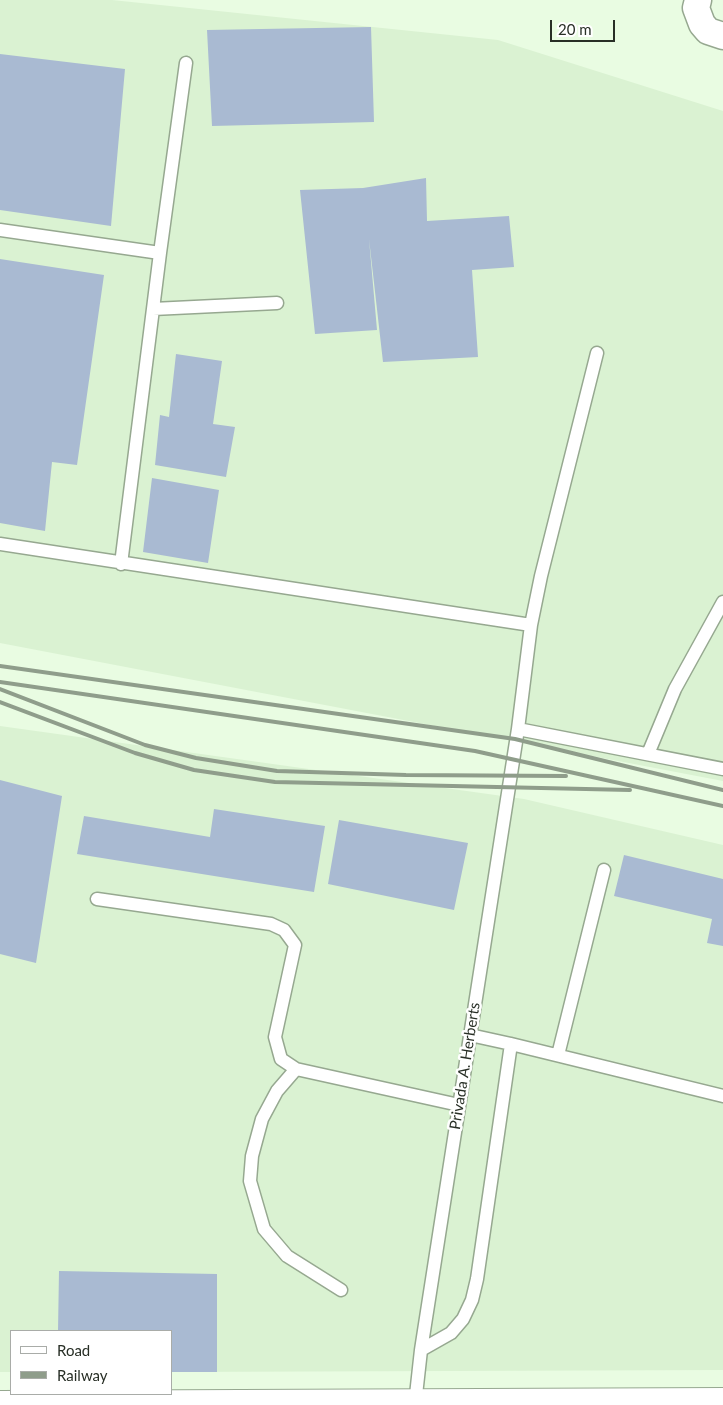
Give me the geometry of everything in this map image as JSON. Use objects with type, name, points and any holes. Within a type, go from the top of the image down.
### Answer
[{"type":"main road","points":[[0,1405],[723,1402]]},
{"type":"street","points":[[698,0],[696,8],[702,24],[708,31],[723,36]]},
{"type":"lane","points":[[121,564],[186,63]]},
{"type":"lane","points":[[0,230],[160,253]]},
{"type":"lane","points":[[153,309],[277,303]]},
{"type":"lane","name":"Privada A. Herberts","points":[[415,1404],[421,1350],[518,729],[531,626],[541,576],[597,353]]},
{"type":"lane","points":[[0,544],[531,626]]},
{"type":"lane","points":[[648,754],[675,689],[723,602]]},
{"type":"lane","points":[[518,729],[723,769]]},
{"type":"lane","points":[[558,1055],[604,870]]},
{"type":"lane","points":[[97,899],[271,924],[284,930],[295,945],[275,1038],[281,1060],[296,1069],[459,1105]]},
{"type":"lane","points":[[470,1035],[723,1094]]},
{"type":"lane","points":[[421,1350],[452,1333],[464,1318],[472,1300],[477,1279],[511,1044]]},
{"type":"lane","points":[[296,1069],[277,1091],[262,1119],[252,1156],[250,1181],[264,1229],[287,1256],[341,1290]]},
{"type":"shaded area","points":[[0,0],[112,0],[498,40],[723,111],[723,781],[0,643]]},
{"type":"shaded area","points":[[0,726],[524,799],[723,845],[723,1370],[172,1372],[172,1330],[10,1330],[10,1372],[0,1372]]},
{"type":"building","points":[[371,27],[374,122],[212,126],[207,30]]},
{"type":"building","points":[[0,54],[125,69],[111,226],[0,210]]},
{"type":"building","points":[[426,178],[427,221],[509,216],[514,267],[472,270],[478,357],[383,362],[369,239],[377,330],[315,334],[300,190],[363,188]]},
{"type":"building","points":[[0,259],[104,275],[77,465],[52,462],[45,531],[0,523]]},
{"type":"building","points":[[176,354],[222,361],[213,424],[235,427],[226,477],[155,465],[160,415],[169,417]]},
{"type":"building","points":[[152,478],[219,490],[208,563],[143,552]]},
{"type":"building","points":[[0,780],[62,796],[36,963],[0,954]]},
{"type":"building","points":[[214,809],[325,826],[314,892],[77,854],[84,816],[210,837]]},
{"type":"building","points":[[339,820],[468,843],[454,910],[328,884]]},
{"type":"building","points":[[624,855],[723,879],[723,946],[707,943],[712,919],[614,896]]},
{"type":"building","points":[[59,1271],[217,1274],[217,1372],[172,1372],[172,1330],[58,1330]]},
{"type":"railway","points":[[0,666],[515,739],[723,790]]},
{"type":"railway","points":[[0,682],[475,751],[723,806]]},
{"type":"railway","points":[[0,689],[145,745],[196,758],[277,771],[406,775],[566,776]]},
{"type":"railway","points":[[0,702],[135,753],[194,770],[275,782],[630,790]]}]
